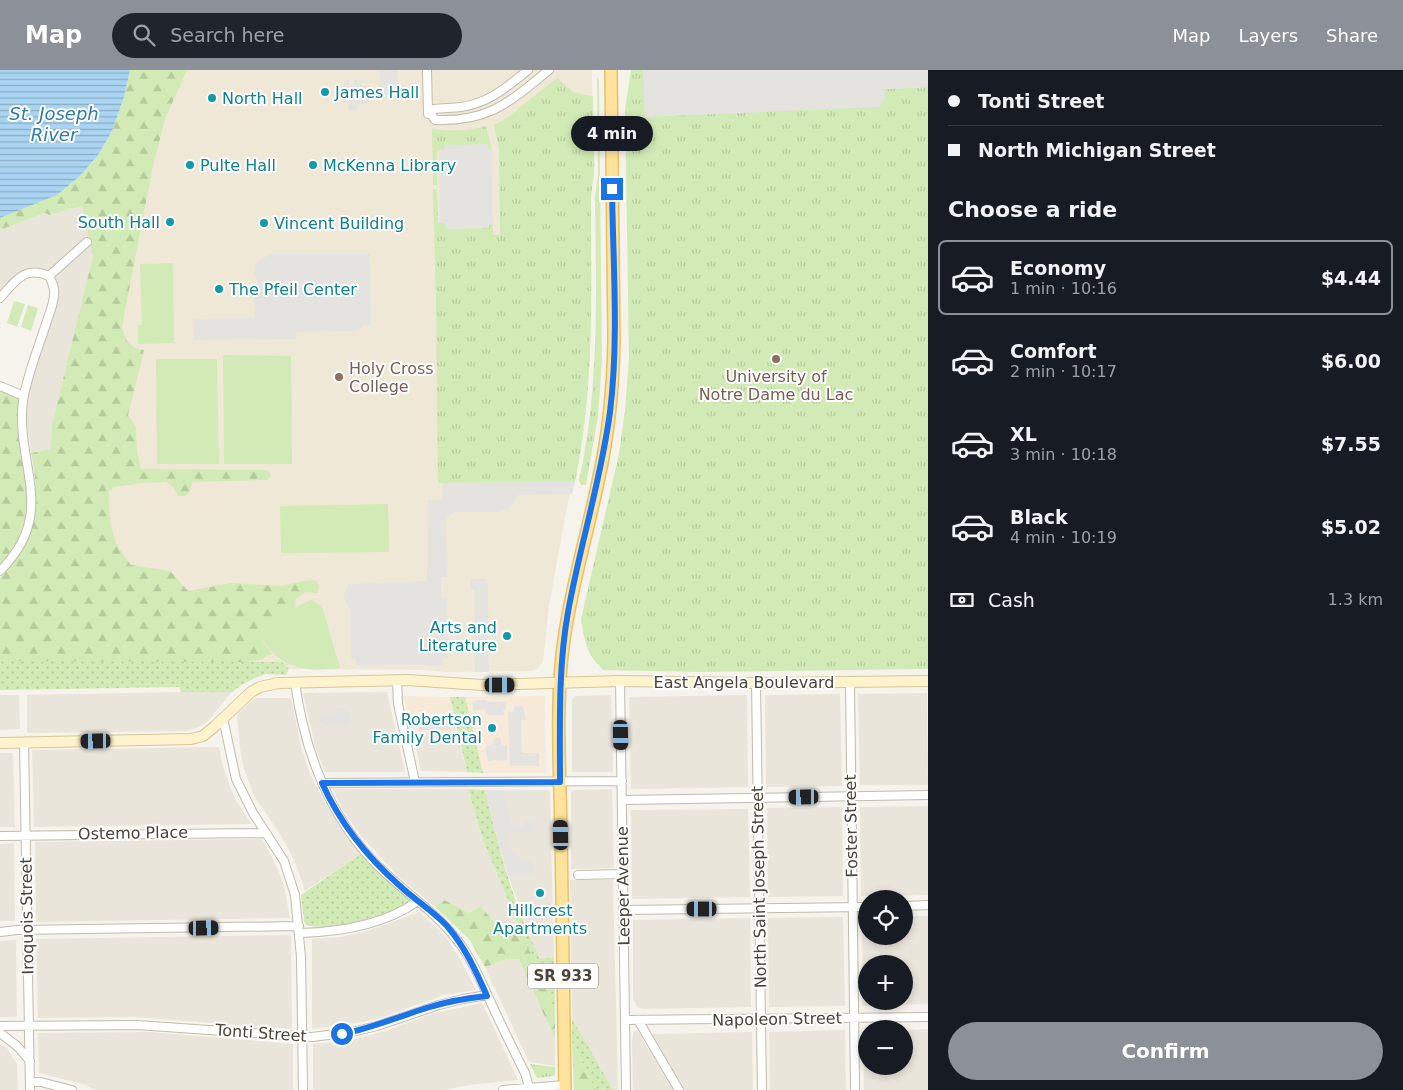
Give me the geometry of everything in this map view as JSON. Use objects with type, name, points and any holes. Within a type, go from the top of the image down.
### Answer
[{"type":"main road","name":"SR 933","points":[[565,1088],[560,683],[568,613],[600,476],[613,376],[611,70]]},
{"type":"street","points":[[427,70],[429,114],[435,120],[454,121],[474,118],[489,113],[509,102],[549,70]]},
{"type":"street","points":[[429,114],[434,109],[461,107],[484,102],[499,93],[528,70]]},
{"type":"street","points":[[49,276],[87,242]]},
{"type":"street","points":[[0,298],[22,276],[36,272],[49,276],[53,283],[54,298],[24,396],[23,428],[32,494],[30,515],[20,545],[0,571]]},
{"type":"street","points":[[0,386],[24,396]]},
{"type":"street","points":[[397,680],[398,704],[415,782]]},
{"type":"street","name":"East Angela Boulevard","points":[[0,743],[186,740],[203,736],[246,696],[260,687],[269,684],[295,682],[397,680],[482,685],[620,682],[756,684],[928,682]]},
{"type":"street","points":[[295,682],[309,746],[322,783],[336,811],[365,852],[401,888],[446,925],[461,945],[473,964],[525,1073],[529,1087]]},
{"type":"street","name":"Leeper Avenue","points":[[620,682],[626,1090]]},
{"type":"street","name":"Foster Street","points":[[850,683],[855,1090]]},
{"type":"street","name":"North Saint Joseph Street","points":[[756,684],[762,1090]]},
{"type":"street","points":[[223,718],[236,779],[251,810],[284,862],[295,894],[300,929],[303,1090]]},
{"type":"street","name":"Iroquois Street","points":[[24,742],[30,1086]]},
{"type":"street","points":[[322,783],[622,781]]},
{"type":"street","points":[[622,800],[928,795]]},
{"type":"street","name":"Ostemo Place","points":[[0,836],[266,832]]},
{"type":"street","points":[[578,875],[623,874]]},
{"type":"street","points":[[0,932],[28,930],[300,929],[326,932],[365,925],[404,910],[418,901]]},
{"type":"street","points":[[913,906],[928,905]]},
{"type":"street","points":[[623,910],[858,907]]},
{"type":"street","name":"Tonti Street","points":[[0,1026],[137,1025],[302,1037],[327,1036],[377,1026],[463,999],[487,996]]},
{"type":"street","name":"Napoleon Street","points":[[625,1020],[928,1017]]},
{"type":"street","points":[[638,1020],[679,1090]]},
{"type":"street","points":[[0,1033],[17,1046],[30,1061]]},
{"type":"street","points":[[30,1086],[41,1082],[72,1090]]},
{"type":"street","points":[[503,1090],[529,1087],[565,1088]]},
{"type":"shaded area","name":"Holy Cross College","points":[[130,70],[592,70],[592,176],[580,448],[549,605],[543,662],[537,669],[532,671],[447,672],[423,670],[289,669],[282,662],[0,661],[47,552]]},
{"type":"shaded area","points":[[381,70],[398,70],[397,92],[392,92],[383,97],[378,96]]},
{"type":"shaded area","points":[[643,70],[928,70],[928,87],[885,89],[885,98],[879,107],[645,117]]},
{"type":"shaded area","points":[[344,80],[349,80],[349,86],[354,86],[354,80],[362,80],[363,87],[367,84],[370,103],[357,105],[357,111],[349,111],[348,102],[336,102],[336,86],[344,86]]},
{"type":"shaded area","points":[[488,144],[488,149],[492,149],[493,224],[489,225],[489,228],[446,229],[445,223],[440,223],[439,151],[444,150],[445,145]]},
{"type":"shaded area","points":[[82,206],[89,237],[49,271],[29,268],[18,273],[0,291],[0,230],[45,213],[49,215]]},
{"type":"shaded area","points":[[91,245],[93,256],[52,424],[52,450],[31,453],[27,422],[28,393],[35,365],[58,295],[55,275]]},
{"type":"shaded area","points":[[272,254],[370,254],[371,325],[364,325],[358,331],[296,332],[296,339],[194,340],[193,319],[255,318],[254,287],[260,286],[254,267],[258,260]]},
{"type":"shaded area","points":[[575,482],[572,494],[518,495],[510,509],[498,512],[454,512],[447,518],[447,577],[441,577],[441,597],[447,598],[448,658],[443,658],[443,665],[356,665],[356,659],[351,659],[350,610],[343,597],[349,584],[427,581],[428,500],[443,500],[443,483]]},
{"type":"shaded area","points":[[471,579],[485,579],[488,585],[489,672],[475,672],[475,592],[471,588]]},
{"type":"shaded area","points":[[232,692],[206,723],[187,731],[27,733],[27,695]]},
{"type":"shaded area","points":[[387,692],[405,772],[325,772],[315,746],[303,693]]},
{"type":"shaded area","points":[[927,693],[928,785],[860,785],[858,694]]},
{"type":"shaded area","points":[[840,694],[842,786],[766,787],[765,695]]},
{"type":"shaded area","points":[[0,695],[19,695],[20,729],[0,730]]},
{"type":"shaded area","points":[[611,695],[613,772],[572,772],[572,700],[575,696]]},
{"type":"shaded area","points":[[747,695],[748,787],[631,789],[629,697]]},
{"type":"shaded area","points":[[403,696],[450,697],[457,733],[413,733]]},
{"type":"shaded area","points":[[545,696],[546,773],[483,773],[465,697]]},
{"type":"shaded area","points":[[257,698],[289,698],[292,702],[301,747],[310,774],[325,803],[346,834],[362,853],[305,891],[289,850],[254,796],[244,769],[237,715],[252,700]]},
{"type":"shaded area","points":[[479,700],[506,702],[506,709],[503,710],[504,715],[488,715],[484,709],[473,711],[472,703]]},
{"type":"shaded area","points":[[514,706],[523,706],[526,720],[521,720],[522,753],[539,753],[539,766],[510,766],[508,712],[514,712]]},
{"type":"shaded area","points":[[335,708],[346,708],[347,713],[350,713],[351,722],[348,726],[323,726],[319,715],[334,714]]},
{"type":"shaded area","points":[[409,719],[447,719],[451,730],[419,730],[418,725],[411,725]]},
{"type":"shaded area","points":[[413,733],[457,733],[467,772],[421,771]]},
{"type":"shaded area","points":[[494,738],[501,738],[501,745],[507,745],[507,761],[494,760],[488,762],[485,747],[493,745]]},
{"type":"shaded area","points":[[219,747],[230,787],[251,824],[34,827],[32,750]]},
{"type":"shaded area","points":[[0,753],[13,753],[15,827],[0,827]]},
{"type":"shaded area","points":[[333,789],[468,789],[483,840],[521,931],[506,935],[480,906],[469,913],[444,900],[435,907],[398,876],[362,837],[343,811]]},
{"type":"shaded area","points":[[612,789],[614,868],[571,869],[571,791]]},
{"type":"shaded area","points":[[485,790],[547,790],[550,792],[554,957],[540,959],[533,944],[495,834]]},
{"type":"shaded area","points":[[503,790],[512,825],[523,827],[525,820],[535,820],[535,832],[508,833],[509,849],[520,858],[533,864],[533,873],[518,875],[517,873],[508,876],[486,791]]},
{"type":"shaded area","points":[[928,806],[928,895],[913,895],[913,890],[861,890],[860,807]]},
{"type":"shaded area","points":[[842,807],[843,896],[768,897],[767,808]]},
{"type":"shaded area","points":[[748,809],[750,897],[632,899],[631,810]]},
{"type":"shaded area","points":[[262,839],[284,885],[290,918],[36,922],[35,842]]},
{"type":"shaded area","points":[[14,843],[15,921],[0,921],[0,844]]},
{"type":"shaded area","points":[[570,880],[613,880],[618,1090],[613,1090],[572,1018]]},
{"type":"shaded area","points":[[420,912],[446,937],[476,990],[444,995],[383,1017],[363,1022],[312,1029],[312,939],[341,937],[370,930]]},
{"type":"shaded area","points":[[913,916],[928,916],[928,1004],[913,1004],[913,955],[862,955],[862,945],[913,945]]},
{"type":"shaded area","points":[[843,917],[845,1006],[769,1007],[768,918]]},
{"type":"shaded area","points":[[750,918],[751,1007],[642,1009],[637,1007],[633,998],[633,920]]},
{"type":"shaded area","points":[[291,935],[292,1029],[133,1017],[38,1018],[36,939]]},
{"type":"shaded area","points":[[16,940],[17,1017],[0,1017],[0,941]]},
{"type":"shaded area","points":[[507,959],[519,959],[555,1039],[555,1066],[529,1062],[485,967]]},
{"type":"shaded area","points":[[482,1003],[518,1080],[469,1085],[444,1090],[313,1090],[313,1044],[362,1037],[386,1031],[431,1014]]},
{"type":"shaded area","points":[[928,1029],[928,1090],[864,1090],[864,1075],[913,1075],[913,1030]]},
{"type":"shaded area","points":[[635,1030],[639,1033],[673,1090],[633,1090],[632,1042]]},
{"type":"shaded area","points":[[845,1030],[846,1090],[770,1090],[769,1032]]},
{"type":"shaded area","points":[[149,1032],[293,1044],[293,1090],[97,1090],[82,1084],[39,1073],[38,1033]]},
{"type":"shaded area","points":[[752,1032],[753,1090],[685,1090],[652,1034]]},
{"type":"shaded area","points":[[0,1044],[7,1048],[17,1064],[18,1090],[0,1090]]},
{"type":"green space","points":[[130,70],[187,70],[165,119],[153,166],[122,326],[128,342],[134,347],[144,350],[128,415],[136,427],[137,453],[141,469],[265,470],[269,471],[271,476],[268,480],[192,482],[189,493],[185,496],[178,496],[173,487],[166,482],[114,487],[109,492],[109,503],[112,531],[115,540],[131,565],[170,571],[188,591],[231,583],[279,586],[309,580],[316,581],[319,586],[317,593],[305,592],[296,599],[295,607],[259,623],[263,642],[272,654],[258,660],[217,668],[0,671],[0,578],[13,565],[22,550],[34,520],[36,488],[31,453],[51,449],[52,424],[93,256],[82,206],[49,215],[45,213],[0,230],[0,218],[57,195],[80,176],[98,155],[112,131],[124,97]]},
{"type":"green space","name":"University of Notre Dame du Lac","points":[[631,70],[643,70],[646,117],[885,89],[928,87],[928,669],[699,672],[604,670],[590,653],[585,640],[581,619],[619,454],[625,411],[629,358],[625,109]]},
{"type":"green space","points":[[597,77],[599,81],[602,360],[598,416],[586,485],[581,485],[579,481],[586,446],[594,375],[595,197],[598,174]]},
{"type":"green space","points":[[557,78],[574,93],[593,96],[594,175],[591,198],[589,375],[586,411],[575,482],[438,483],[433,189],[437,189],[438,223],[445,223],[446,229],[489,228],[490,224],[493,224],[493,235],[500,235],[499,149],[494,125],[504,120]]},
{"type":"green space","points":[[486,126],[492,149],[488,149],[488,145],[437,151],[437,185],[433,185],[432,128],[459,130]]},
{"type":"green space","points":[[173,263],[174,343],[138,344],[138,325],[142,325],[140,264]]},
{"type":"green space","points":[[14,301],[25,304],[17,327],[7,323]]},
{"type":"green space","points":[[28,305],[38,308],[31,331],[21,327]]},
{"type":"green space","points":[[223,355],[291,356],[292,464],[224,464]]},
{"type":"green space","points":[[156,359],[217,359],[219,464],[157,464]]},
{"type":"green space","points":[[0,390],[19,399],[20,443],[27,483],[28,504],[24,523],[17,541],[0,564]]},
{"type":"green space","points":[[388,504],[389,552],[281,553],[280,506]]},
{"type":"green space","points":[[311,600],[322,606],[340,668],[314,669],[291,665],[281,660],[272,652],[257,630],[259,623]]},
{"type":"green space","points":[[0,661],[282,662],[289,669],[286,675],[266,674],[257,677],[232,692],[181,692],[179,687],[0,690]]},
{"type":"green space","points":[[450,697],[465,697],[483,773],[467,772]]},
{"type":"green space","points":[[468,789],[485,790],[495,833],[522,918],[540,959],[554,957],[555,1004],[527,946],[483,840]]},
{"type":"green space","points":[[362,853],[380,873],[413,901],[361,921],[317,927],[306,925],[301,895]]},
{"type":"green space","points":[[444,900],[469,913],[480,906],[506,935],[521,931],[555,1004],[555,1039],[519,959],[507,959],[485,967],[469,939],[435,907]]},
{"type":"green space","points":[[572,1018],[613,1090],[596,1090],[572,1042]]},
{"type":"green space","points":[[572,1042],[596,1090],[574,1090]]},
{"type":"green space","points":[[530,1064],[555,1067],[555,1075],[537,1078]]},
{"type":"water","name":"St. Joseph River","points":[[0,70],[130,70],[124,97],[112,131],[98,155],[80,176],[57,195],[0,218]]},
{"type":"place","name":"James Hall","points":[[325,92]]},
{"type":"place","name":"North Hall","points":[[212,98]]},
{"type":"place","name":"Pulte Hall","points":[[190,165]]},
{"type":"place","name":"McKenna Library","points":[[313,165]]},
{"type":"place","name":"South Hall","points":[[170,222]]},
{"type":"place","name":"Vincent Building","points":[[264,223]]},
{"type":"place","name":"The Pfeil Center","points":[[219,289]]},
{"type":"place","name":"University of Notre Dame du Lac","points":[[776,359]]},
{"type":"place","name":"Holy Cross College","points":[[339,377]]},
{"type":"place","name":"Arts and Literature","points":[[507,636]]},
{"type":"place","name":"Robertson Family Dental","points":[[492,728]]},
{"type":"place","name":"Hillcrest Apartments","points":[[540,893]]},
{"type":"route","points":[[342,1034],[377,1026],[439,1005],[487,996],[473,964],[446,925],[401,888],[365,852],[336,811],[322,783],[560,782],[560,683],[564,635],[572,592],[600,476],[613,376],[612,189]]}]
